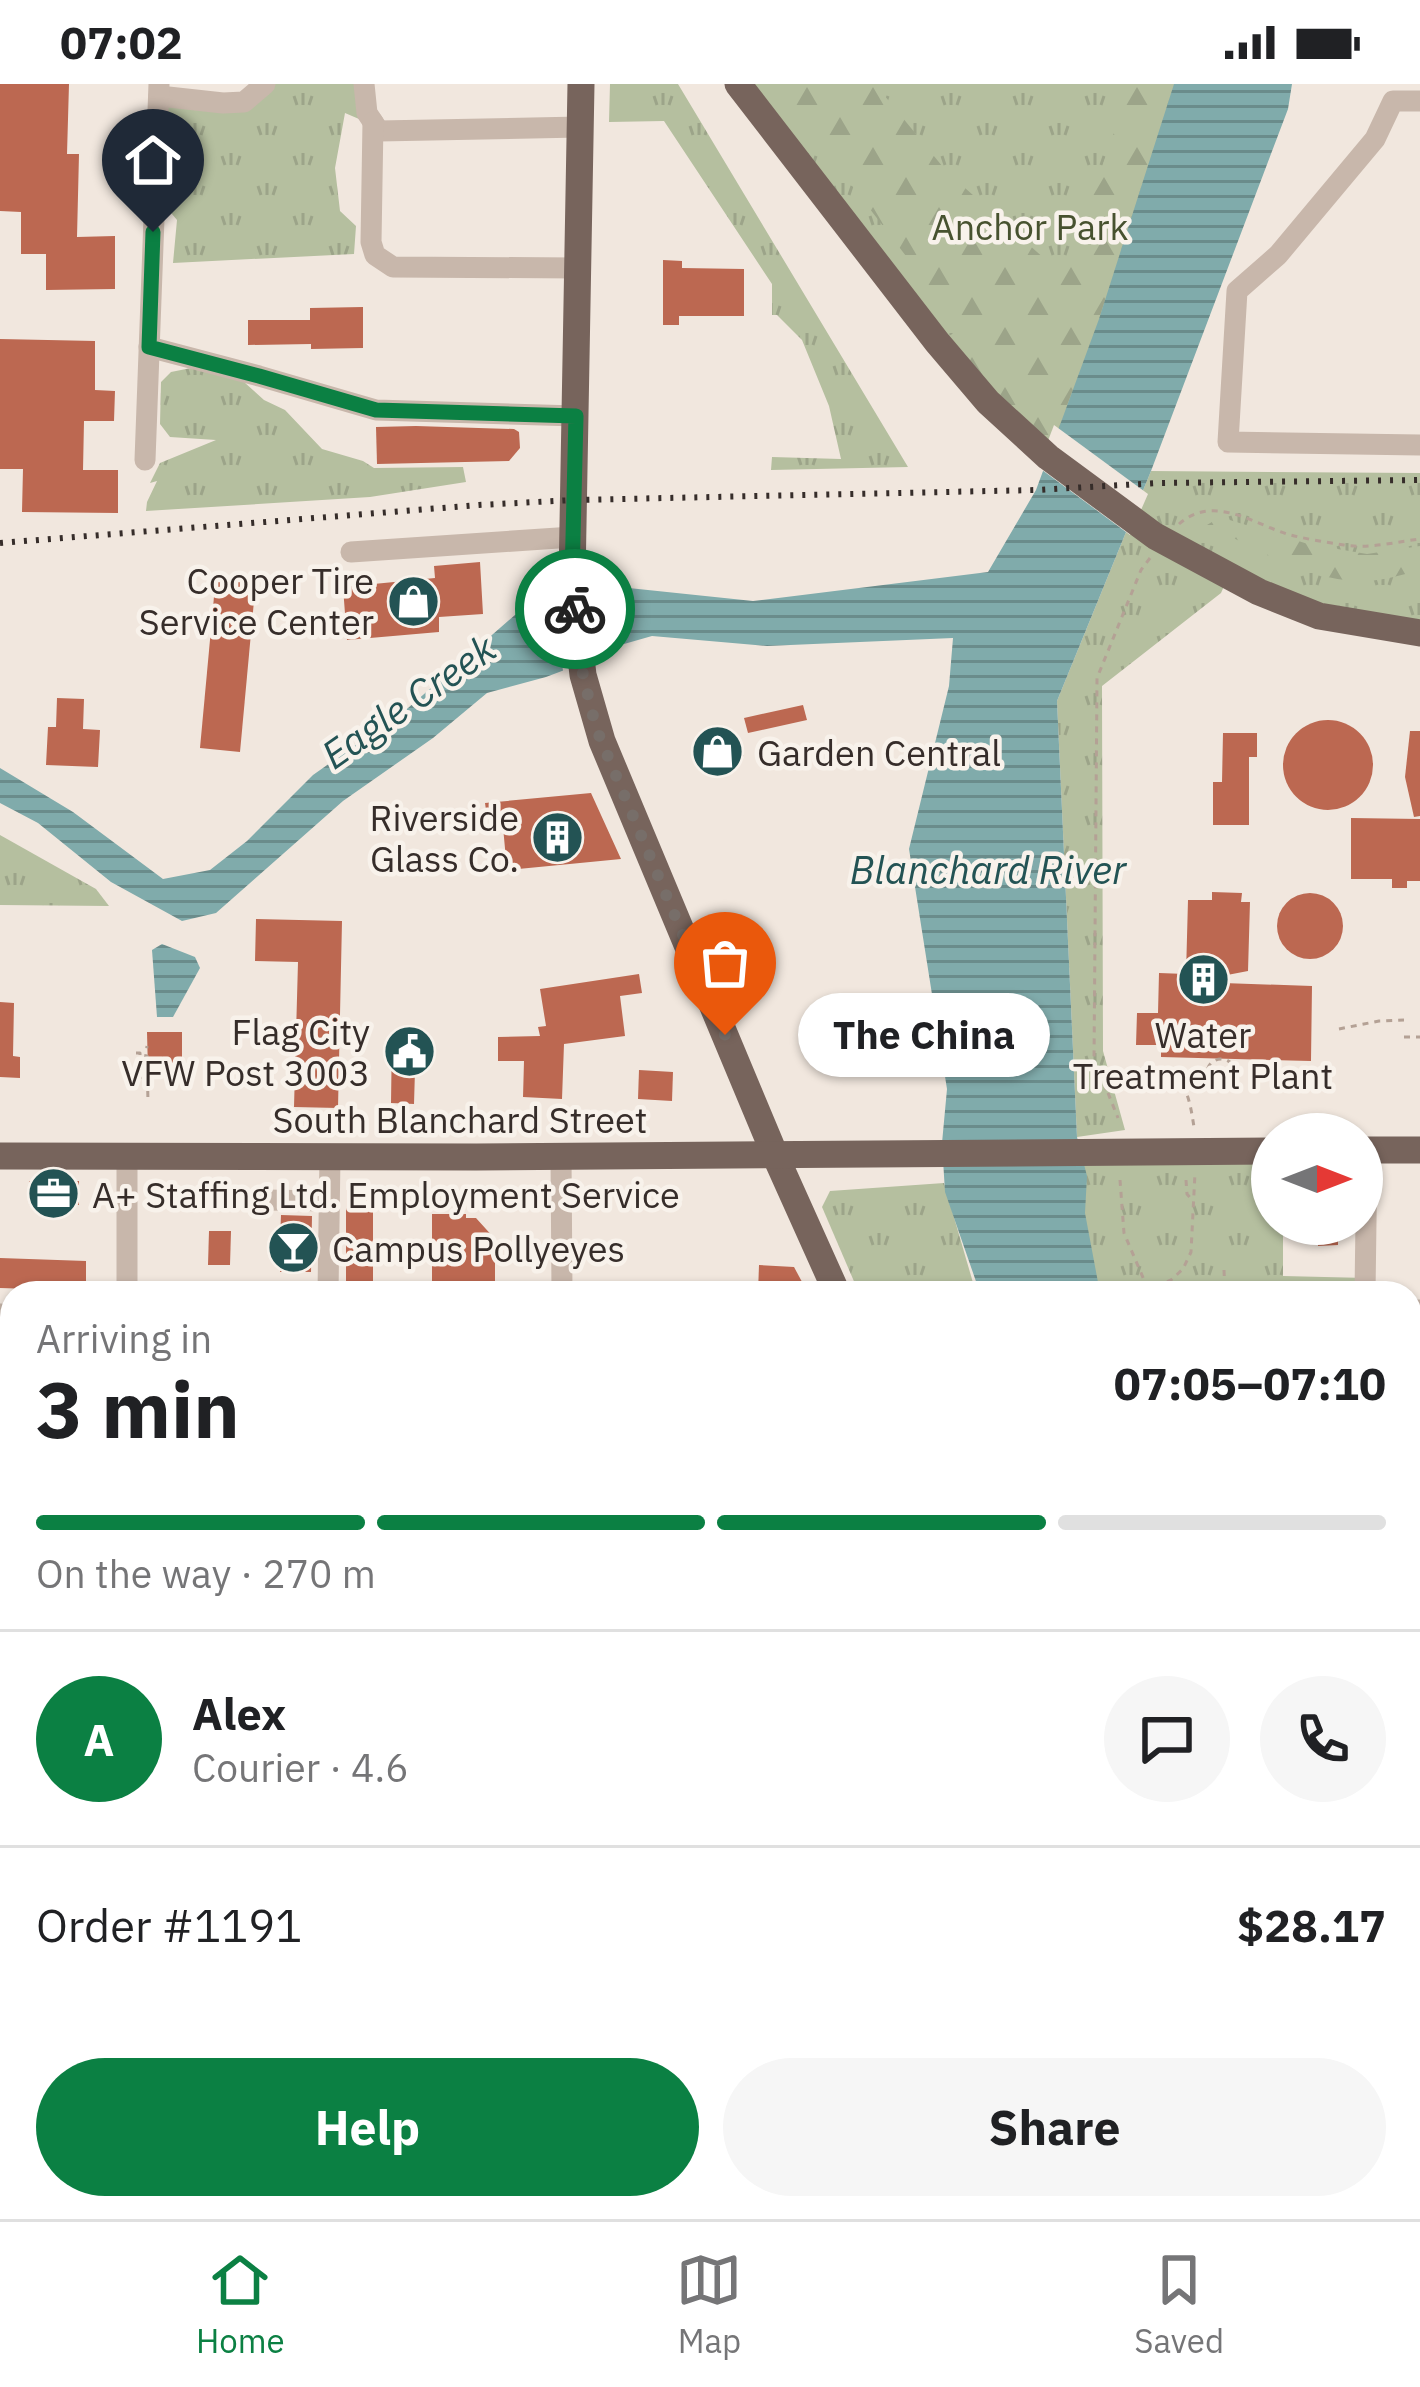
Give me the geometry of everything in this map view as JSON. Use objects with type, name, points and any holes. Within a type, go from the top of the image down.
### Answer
[{"type":"main road","points":[[581,84],[572,579],[583,675],[596,728],[832,1281]]},
{"type":"main road","points":[[739,84],[938,342],[988,402],[1048,458],[1155,536],[1259,592],[1319,616],[1420,633]]},
{"type":"main road","points":[[1383,1150],[1420,1150]]},
{"type":"main road","name":"South Blanchard Street","points":[[0,1156],[1251,1151]]},
{"type":"street","points":[[145,460],[159,90],[223,103],[244,102],[265,84]]},
{"type":"street","points":[[364,84],[367,113],[379,131],[580,127]]},
{"type":"street","points":[[1420,101],[1393,101],[1375,139],[1278,255],[1238,291],[1228,442],[1420,445]]},
{"type":"street","points":[[373,122],[370,242],[375,255],[393,267],[578,268]]},
{"type":"street","points":[[149,347],[376,410],[576,416]]},
{"type":"street","points":[[351,552],[573,537]]},
{"type":"street","points":[[127,1155],[127,1281]]},
{"type":"street","points":[[328,1281],[330,1156]]},
{"type":"street","points":[[561,1156],[562,1281]]},
{"type":"street","points":[[265,1200],[329,1201]]},
{"type":"street","points":[[1365,1245],[1365,1281]]},
{"type":"path","points":[[1169,535],[1184,518],[1222,511],[1287,533],[1349,546],[1420,538]]},
{"type":"path","points":[[1118,1118],[1094,1062],[1097,678],[1141,570],[1155,553]]},
{"type":"path","points":[[1339,1029],[1404,1021]]},
{"type":"path","points":[[1404,1037],[1420,1037]]},
{"type":"path","points":[[136,1053],[140,1053],[143,1078],[147,1050],[148,1102]]},
{"type":"path","points":[[1220,1058],[1232,1064],[1235,1072],[1232,1081],[1221,1087],[1207,1076],[1211,1062],[1220,1058]]},
{"type":"path","points":[[1107,1091],[1115,1077],[1145,1070],[1172,1075],[1184,1086],[1196,1151],[1191,1252],[1183,1270],[1169,1281]]},
{"type":"path","points":[[1120,1180],[1124,1233],[1144,1281]]},
{"type":"path","points":[[1186,1180],[1192,1200]]},
{"type":"path","points":[[1224,1270],[1224,1281]]},
{"type":"green space","points":[[274,84],[360,84],[359,119],[345,113],[335,168],[340,211],[356,226],[354,254],[173,263],[177,220],[162,202],[165,102],[197,108]]},
{"type":"green space","points":[[610,84],[678,84],[908,467],[771,470],[772,457],[841,459],[829,406],[802,340],[772,315],[772,284],[664,121],[609,122]]},
{"type":"green space","name":"Anchor Park","points":[[739,84],[1233,84],[1048,457]]},
{"type":"green space","points":[[774,84],[875,84],[947,172],[1064,276],[1131,84],[1174,84],[1099,319],[1048,457],[937,342],[962,329]]},
{"type":"green space","points":[[191,368],[244,382],[285,410],[322,449],[374,468],[463,467],[466,482],[370,497],[146,511],[157,481],[150,483],[160,463],[216,440],[170,437],[160,424],[161,382],[171,372]]},
{"type":"green space","points":[[1151,471],[1420,473],[1420,633],[1229,575],[1221,593],[1102,686],[1103,1051],[1125,1130],[1077,1137],[1057,701]]},
{"type":"green space","points":[[1220,517],[1308,544],[1367,554],[1420,546],[1420,571],[1372,581],[1325,576],[1207,525]]},
{"type":"green space","points":[[0,835],[96,889],[109,906],[0,905]]},
{"type":"green space","points":[[1251,1151],[1251,1245],[1283,1245],[1283,1276],[1366,1278],[1366,1281],[1045,1281],[1033,1152]]},
{"type":"green space","points":[[944,1183],[973,1281],[854,1281],[822,1207],[830,1191]]},
{"type":"water","name":"Blanchard River","points":[[1174,84],[1292,84],[1288,109],[1151,471],[1057,701],[1077,1137],[1087,1176],[1085,1213],[1098,1281],[976,1281],[945,1192],[942,1143],[947,1089],[909,849],[949,686],[953,638],[767,646],[652,636],[610,648],[599,657],[546,677],[487,693],[433,738],[343,801],[216,913],[182,921],[111,882],[38,823],[0,803],[0,768],[73,812],[163,879],[210,870],[247,841],[313,775],[408,708],[515,615],[561,585],[753,601],[988,572],[1036,490],[1099,319]]},
{"type":"water","points":[[162,944],[195,957],[200,968],[173,1017],[157,1017],[152,950]]},
{"type":"pier","points":[[1054,425],[1148,494],[1130,535],[1038,467]]},
{"type":"pier","points":[[593,579],[601,663],[564,677],[554,584]]},
{"type":"building","points":[[0,84],[69,84],[67,154],[79,154],[77,237],[115,236],[115,289],[46,290],[46,254],[21,254],[21,212],[0,211]]},
{"type":"building","points":[[663,260],[682,261],[682,268],[744,269],[744,316],[679,316],[679,325],[663,325]]},
{"type":"building","points":[[363,307],[363,348],[248,345],[248,320],[310,320],[310,308]]},
{"type":"building","points":[[0,339],[95,341],[95,390],[115,391],[114,421],[84,421],[83,470],[118,470],[118,513],[22,512],[23,469],[0,469]]},
{"type":"building","points":[[376,427],[514,429],[519,432],[520,448],[509,461],[377,464]]},
{"type":"building","name":"Cooper Tire Service Center","points":[[480,562],[483,614],[439,617],[439,632],[347,640],[343,587],[435,578],[434,566]]},
{"type":"building","points":[[216,575],[256,579],[240,752],[200,748]]},
{"type":"building","points":[[57,698],[84,699],[83,729],[100,730],[98,767],[46,765],[48,727],[56,727]]},
{"type":"building","points":[[803,705],[807,720],[748,733],[744,718]]},
{"type":"building","points":[[1328,720],[1360,733],[1373,765],[1360,797],[1328,810],[1296,797],[1283,765],[1296,733]]},
{"type":"building","points":[[1410,731],[1420,731],[1420,816],[1414,817],[1405,777]]},
{"type":"building","name":"Garden Central","points":[[735,732],[744,756],[701,771],[692,747]]},
{"type":"building","points":[[1223,733],[1257,733],[1257,757],[1249,757],[1249,825],[1213,825],[1213,782],[1222,782]]},
{"type":"building","name":"Riverside Glass Co.","points":[[591,793],[621,859],[507,870],[502,816],[487,817],[485,803]]},
{"type":"building","points":[[1351,818],[1420,819],[1420,881],[1407,881],[1407,888],[1392,888],[1392,879],[1351,879]]},
{"type":"building","name":"Water Treatment Plant","points":[[1212,892],[1242,893],[1241,902],[1250,902],[1248,971],[1222,976],[1223,983],[1312,986],[1311,1061],[1161,1057],[1161,1045],[1136,1045],[1137,1013],[1158,1013],[1159,973],[1186,974],[1188,900],[1212,900]]},
{"type":"building","points":[[1310,893],[1333,903],[1343,926],[1333,949],[1310,959],[1287,949],[1277,926],[1287,903]]},
{"type":"building","points":[[256,919],[342,921],[338,1108],[294,1107],[298,962],[255,961]]},
{"type":"building","points":[[639,974],[642,993],[620,996],[625,1036],[564,1044],[562,1099],[523,1097],[524,1061],[498,1061],[498,1037],[540,1036],[538,1027],[546,1026],[540,989]]},
{"type":"building","points":[[0,1002],[14,1003],[13,1056],[20,1057],[20,1078],[0,1077]]},
{"type":"building","points":[[147,1032],[182,1032],[182,1071],[148,1071]]},
{"type":"building","name":"Flag City VFW Post 3003","points":[[392,1033],[427,1034],[426,1070],[415,1070],[414,1104],[391,1103]]},
{"type":"building","points":[[639,1070],[673,1072],[672,1101],[638,1099]]},
{"type":"building","points":[[29,1181],[79,1181],[79,1205],[29,1205]]},
{"type":"building","points":[[346,1190],[373,1190],[373,1281],[346,1281]]},
{"type":"building","points":[[432,1214],[476,1218],[495,1239],[495,1281],[432,1281]]},
{"type":"building","name":"Campus Pollyeyes","points":[[281,1215],[312,1216],[311,1272],[280,1272],[274,1240],[280,1240]]},
{"type":"building","points":[[209,1231],[231,1231],[230,1265],[208,1265]]},
{"type":"building","points":[[0,1258],[86,1261],[86,1281],[0,1281]]},
{"type":"building","points":[[759,1265],[794,1267],[802,1281],[758,1281]]},
{"type":"railway","points":[[0,543],[574,500],[1420,480]]},
{"type":"way so far","points":[[575,609],[596,728],[725,1035]]},
{"type":"place","name":"Cooper Tire Service Center","points":[[413,601]]},
{"type":"place","name":"Garden Central","points":[[718,752]]},
{"type":"place","name":"Riverside Glass Co.","points":[[558,838]]},
{"type":"place","name":"Water Treatment Plant","points":[[1203,979]]},
{"type":"place","name":"The China","points":[[725,1035]]},
{"type":"place","name":"Flag City VFW Post 3003","points":[[409,1052]]},
{"type":"place","name":"A+ Staffing Ltd. Employment Service","points":[[53,1194]]},
{"type":"place","name":"Campus Pollyeyes","points":[[293,1248]]},
{"type":"route","points":[[153,232],[149,347],[376,410],[576,416],[575,609]]},
{"type":"water label","name":"Eagle Creek","points":[[408,701]]}]
